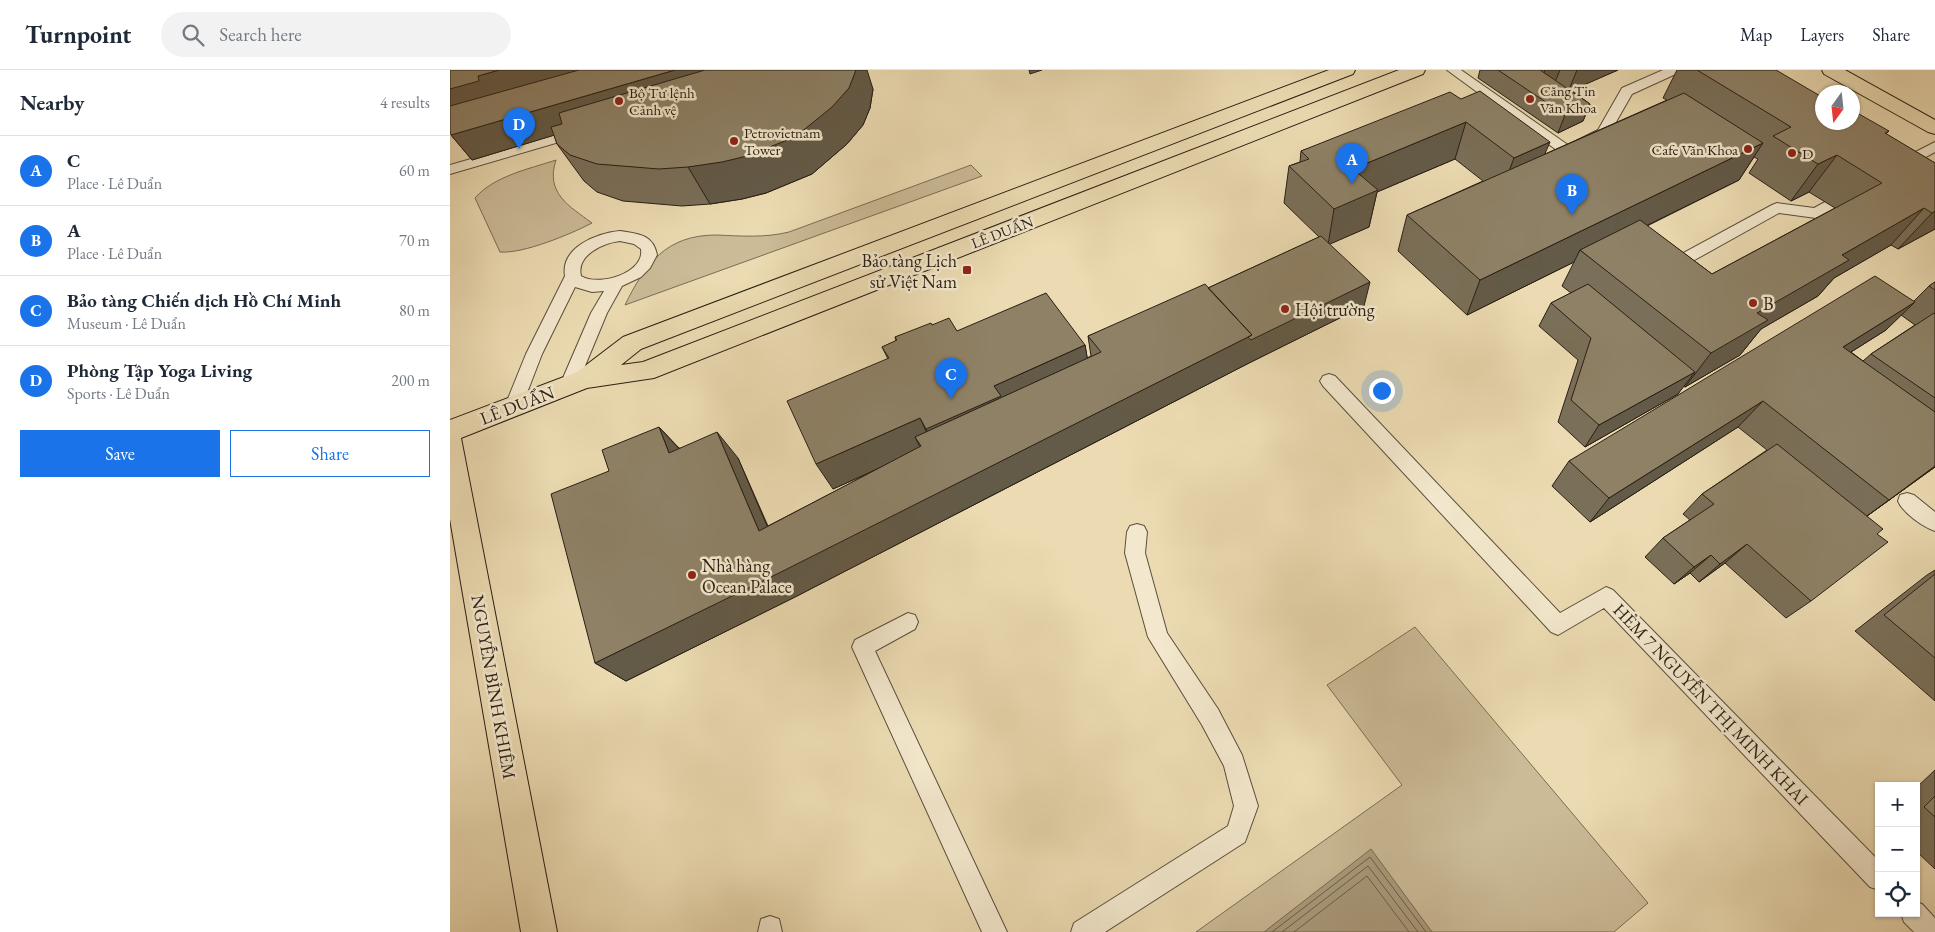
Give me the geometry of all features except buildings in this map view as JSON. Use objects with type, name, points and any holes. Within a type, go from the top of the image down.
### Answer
[{"type":"main road","name":"LÊ DUẨN","points":[[576,382],[632,343],[1346,70]]},
{"type":"main road","name":"LÊ DUẨN","points":[[450,431],[576,382],[645,371],[1416,70]]},
{"type":"main road","points":[[1831,70],[1935,128]]},
{"type":"main road","points":[[1187,130],[1208,151]]},
{"type":"main road","name":"NGUYỄN BỈNH KHIÊM","points":[[450,442],[539,932]]},
{"type":"lane","points":[[1453,70],[1567,150],[1603,133],[1627,91],[1674,70]]},
{"type":"lane","points":[[450,170],[592,128]]},
{"type":"lane","points":[[1889,172],[1935,146]]},
{"type":"lane","points":[[1668,268],[1777,208],[1816,213],[1865,186]]},
{"type":"lane","points":[[514,406],[534,354],[573,276],[572,268],[575,259],[593,243],[620,236],[642,240],[648,245],[650,253],[647,262],[629,278],[616,284],[602,287],[589,286],[579,282],[573,276]]},
{"type":"lane","points":[[576,382],[599,313],[616,284]]},
{"type":"lane","name":"HẺM 7 NGUYỄN THỊ MINH KHAI","points":[[1329,381],[1558,625],[1606,596],[1875,874]]},
{"type":"lane","points":[[1907,501],[1935,523]]},
{"type":"lane","points":[[1083,932],[1237,834],[1246,806],[1234,763],[1210,717],[1158,637],[1138,568],[1135,553],[1137,532]]},
{"type":"lane","points":[[908,622],[862,647],[995,932]]},
{"type":"lane","points":[[1917,917],[1931,932]]},
{"type":"shaded area","points":[[556,160],[553,171],[556,190],[561,198],[575,211],[592,223],[560,238],[534,247],[500,252],[475,198],[483,190],[502,179]]},
{"type":"shaded area","points":[[971,165],[982,176],[625,305],[649,265],[671,246],[684,240],[699,236],[762,236],[789,232]]},
{"type":"shaded area","points":[[1415,627],[1648,903],[1614,932],[1196,932],[1402,785],[1327,685]]},
{"type":"water","points":[[1371,849],[1432,932],[1264,932]]},
{"type":"place","name":"Căng Tin Văn Khoa","points":[[1530,99]]},
{"type":"place","name":"Bộ Tư lệnh Cảnh vệ","points":[[619,101]]},
{"type":"place","name":"Petrovietnam Tower","points":[[734,141]]},
{"type":"place","name":"Phòng Tập Yoga Living","points":[[519,149]]},
{"type":"place","name":"Cafe Văn Khoa","points":[[1748,149]]},
{"type":"place","name":"D","points":[[1792,153]]},
{"type":"place","name":"C","points":[[1352,184]]},
{"type":"place","name":"A","points":[[1572,215]]},
{"type":"place","name":"Bảo tàng Lịch sử Việt Nam","points":[[967,270]]},
{"type":"place","name":"B","points":[[1753,303]]},
{"type":"place","name":"Hội trường","points":[[1285,309]]},
{"type":"place","name":"Bảo tàng Chiến dịch Hồ Chí Minh","points":[[951,399]]},
{"type":"place","name":"Nhà hàng Ocean Palace","points":[[692,575]]}]
